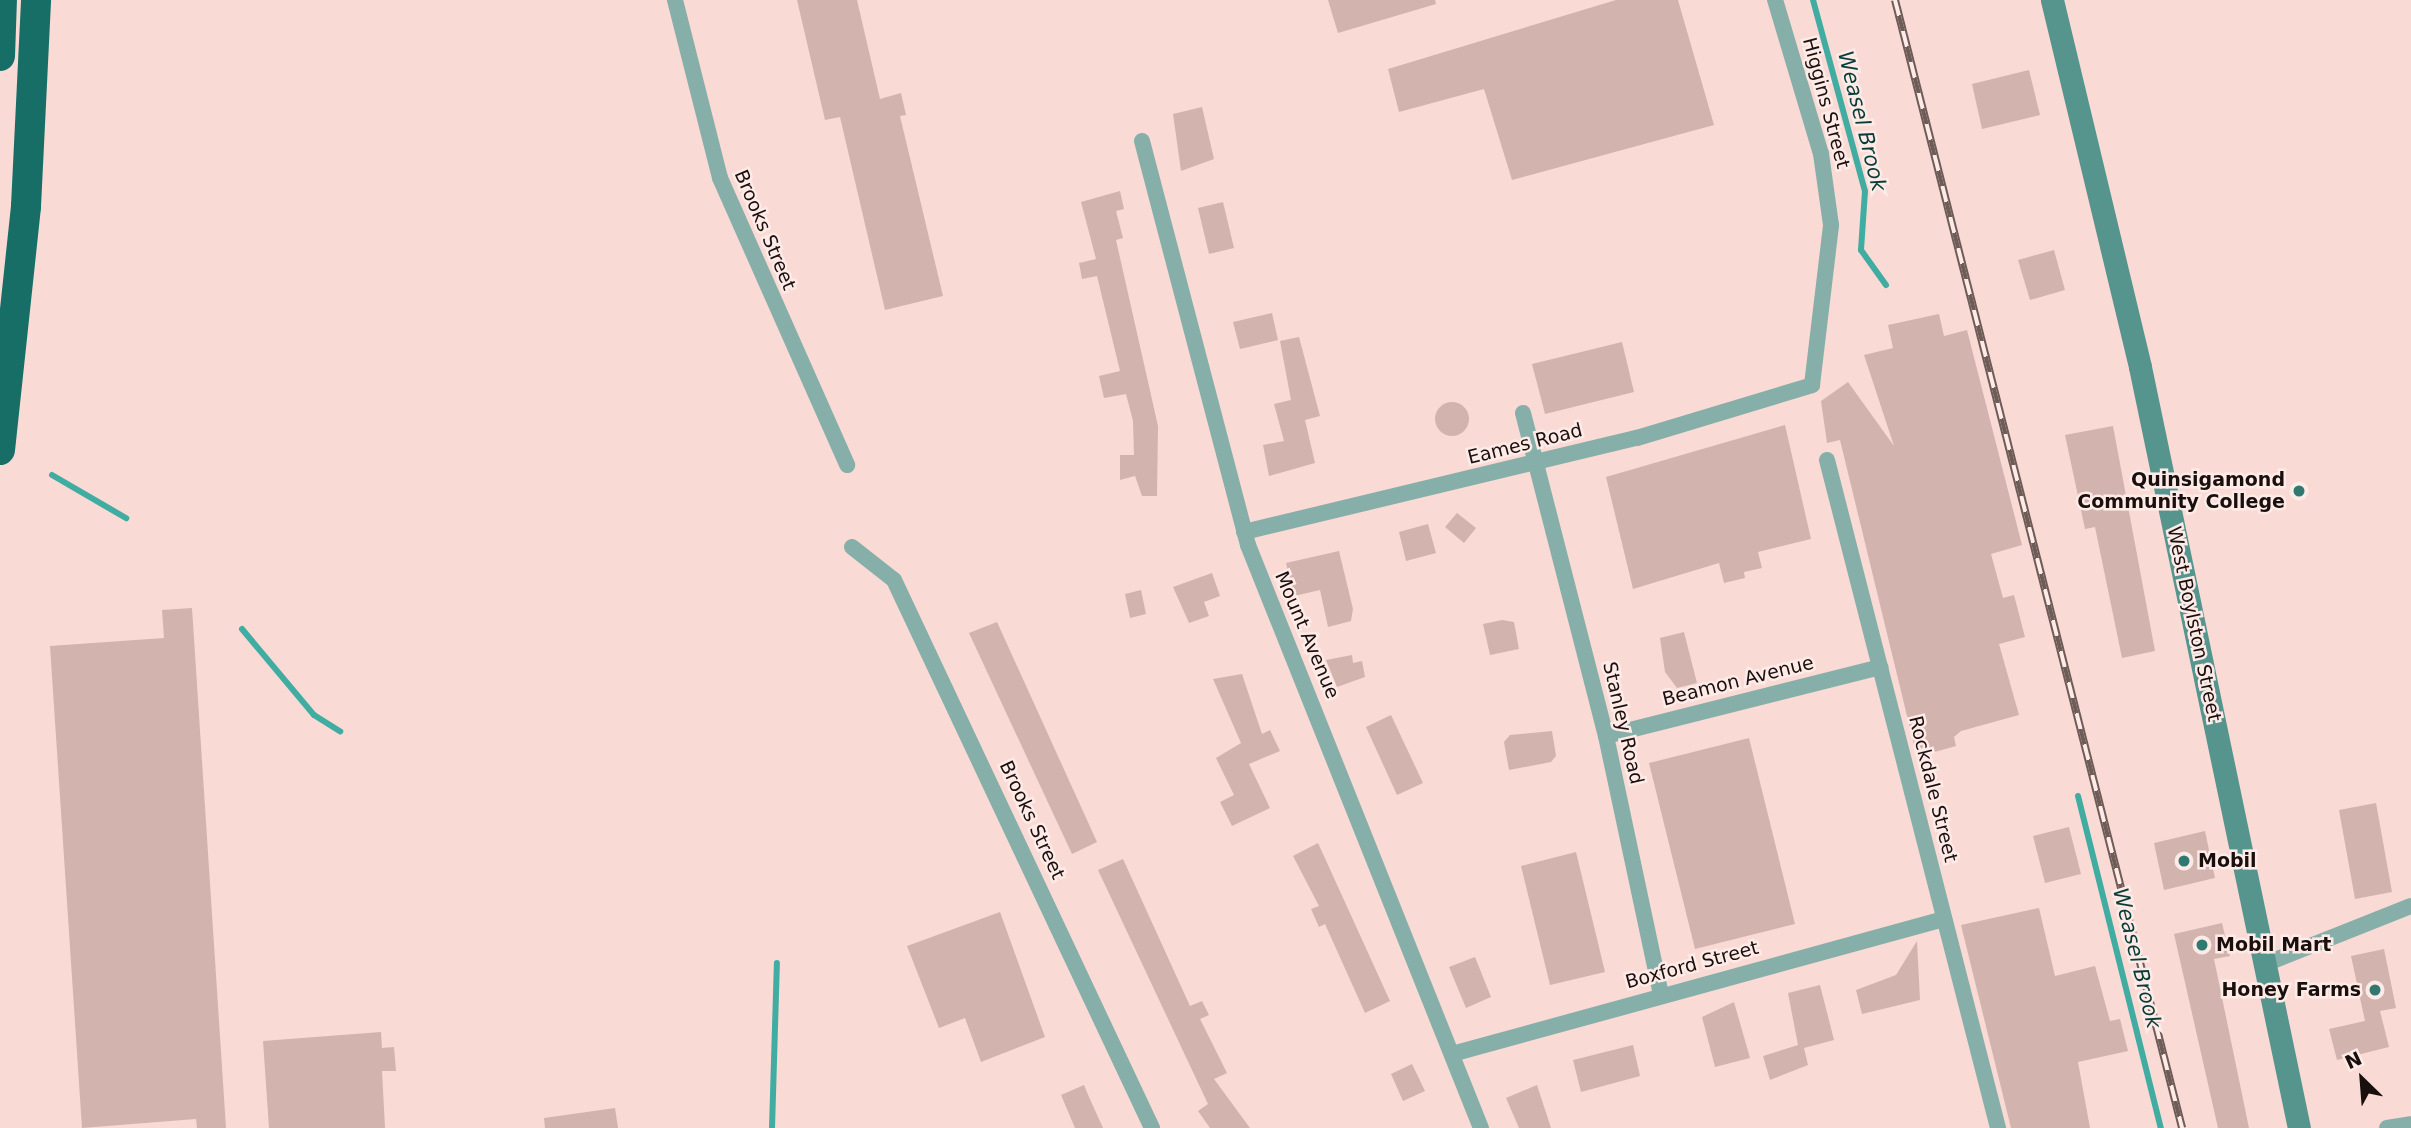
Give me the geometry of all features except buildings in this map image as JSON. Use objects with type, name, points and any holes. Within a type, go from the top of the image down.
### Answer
[{"type":"highway","points":[[0,57],[2,0]]},
{"type":"highway","points":[[0,450],[26,206],[36,0]]},
{"type":"main road","name":"West Boylston Street","points":[[2052,0],[2140,368],[2300,1128]]},
{"type":"street","name":"Brooks Street","points":[[675,0],[720,178],[847,465]]},
{"type":"street","name":"Higgins Street","points":[[1775,0],[1821,154],[1831,225],[1812,386]]},
{"type":"street","name":"Mount Avenue","points":[[1142,141],[1244,532],[1481,1128]]},
{"type":"street","name":"Eames Road","points":[[1244,532],[1536,463],[1812,386]]},
{"type":"street","name":"Stanley Road","points":[[1523,413],[1605,736],[1661,995]]},
{"type":"street","name":"Rockdale Street","points":[[1827,460],[1998,1128]]},
{"type":"street","name":"Brooks Street","points":[[852,547],[894,580],[1152,1128]]},
{"type":"street","name":"Beamon Avenue","points":[[1605,736],[1880,667]]},
{"type":"street","points":[[2266,964],[2411,906]]},
{"type":"street","name":"Boxford Street","points":[[1452,1054],[1944,919]]},
{"type":"street","points":[[2387,1128],[2411,1124]]},
{"type":"waterway","name":"Weasel Brook","points":[[1813,0],[1865,191],[1861,250],[1886,285]]},
{"type":"waterway","points":[[52,475],[126,518]]},
{"type":"waterway","points":[[242,629],[314,715],[340,731]]},
{"type":"waterway","name":"Weasel Brook","points":[[2078,796],[2161,1128]]},
{"type":"waterway","points":[[772,1128],[777,963]]},
{"type":"railway","points":[[1895,0],[2182,1128]]},
{"type":"place","name":"Quinsigamond Community College","points":[[2299,491]]},
{"type":"place","name":"Mobil","points":[[2184,861]]},
{"type":"place","name":"Mobil Mart","points":[[2202,945]]},
{"type":"place","name":"Honey Farms","points":[[2375,990]]}]
